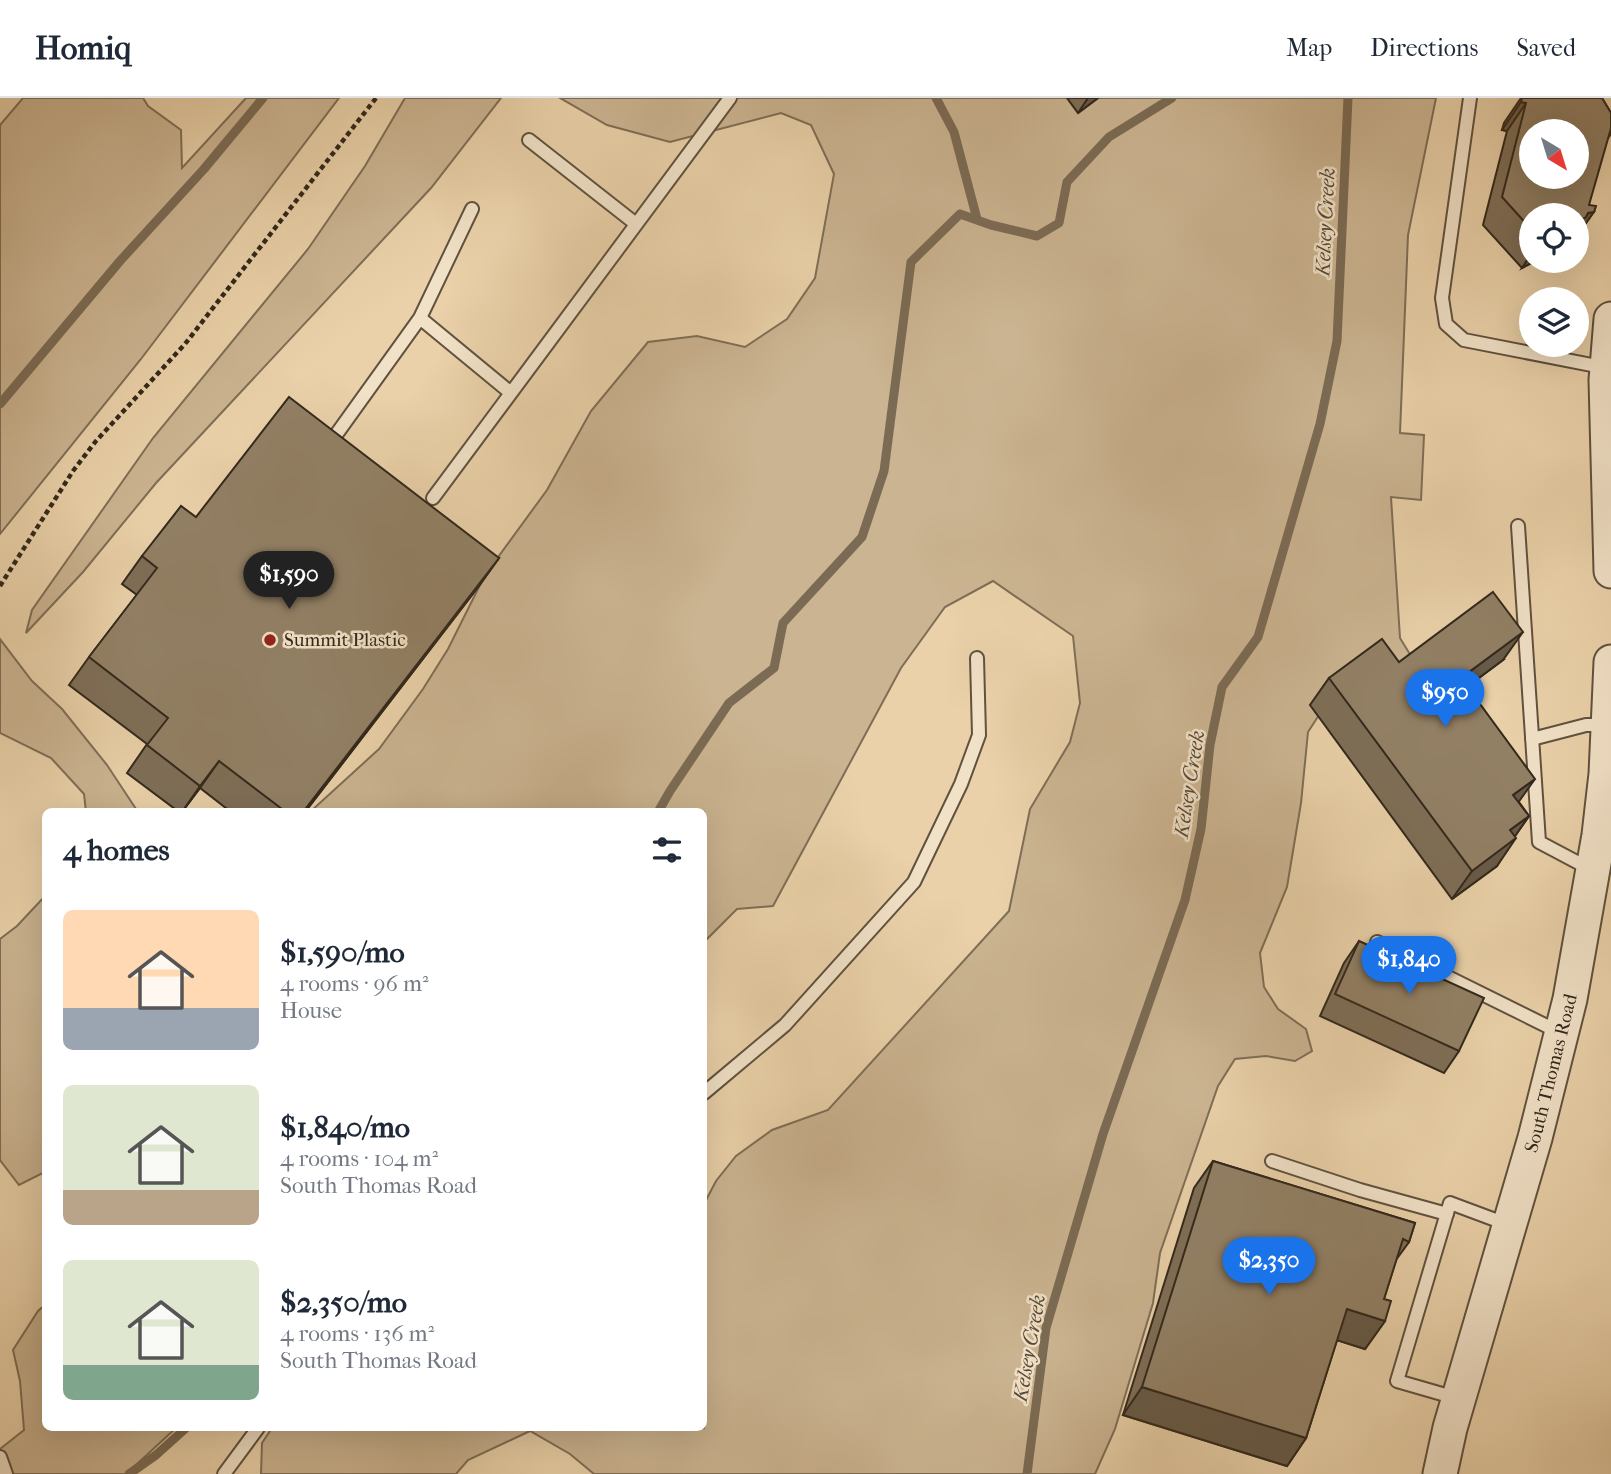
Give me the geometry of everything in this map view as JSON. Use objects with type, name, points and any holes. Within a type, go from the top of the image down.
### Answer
[{"type":"street","points":[[1611,319],[1607,368],[1611,571]]},
{"type":"street","name":"South Thomas Road","points":[[1440,1474],[1458,1399],[1535,1138],[1570,999],[1593,871],[1606,774],[1611,662]]},
{"type":"lane","points":[[433,498],[730,98]]},
{"type":"lane","points":[[1470,98],[1441,298],[1446,324],[1464,340],[1607,368]]},
{"type":"lane","points":[[529,140],[636,224]]},
{"type":"lane","points":[[333,439],[420,318],[472,209]]},
{"type":"lane","points":[[420,318],[512,393]]},
{"type":"lane","points":[[1518,526],[1539,842],[1593,871]]},
{"type":"lane","points":[[707,1090],[785,1025],[914,882],[961,784],[979,735],[977,658]]},
{"type":"lane","points":[[1532,739],[1586,725],[1608,725]]},
{"type":"lane","points":[[1377,942],[1562,1033]]},
{"type":"lane","points":[[1272,1161],[1360,1190],[1447,1214]]},
{"type":"lane","points":[[1458,1399],[1397,1381],[1450,1203],[1509,1226]]},
{"type":"lane","points":[[224,1474],[256,1431]]},
{"type":"lane","points":[[0,1457],[6,1474]]},
{"type":"path","points":[[0,586],[38,524],[89,451],[185,344],[376,98]]},
{"type":"shaded area","points":[[23,98],[143,98],[148,106],[181,130],[182,168],[246,98],[339,98],[141,359],[0,534],[0,125]]},
{"type":"shaded area","points":[[405,98],[501,98],[431,188],[156,483],[83,572],[26,633],[32,610],[153,438],[308,249],[365,166]]},
{"type":"shaded area","points":[[560,98],[1436,98],[1408,235],[1400,433],[1424,435],[1421,500],[1391,497],[1400,638],[1411,656],[1387,681],[1343,678],[1308,732],[1301,803],[1287,887],[1260,953],[1264,987],[1278,1009],[1306,1029],[1312,1051],[1295,1061],[1266,1056],[1235,1059],[1218,1086],[1160,1253],[1153,1303],[1115,1429],[1095,1474],[594,1474],[570,1454],[530,1431],[707,1431],[707,1198],[716,1181],[736,1156],[772,1130],[828,1110],[1009,911],[1030,809],[1070,742],[1080,703],[1073,636],[993,581],[945,607],[901,668],[773,906],[737,909],[707,939],[707,808],[314,808],[379,749],[423,689],[448,649],[485,575],[547,490],[591,411],[648,342],[697,336],[745,347],[787,319],[815,278],[834,174],[811,125],[781,113],[670,142],[607,125]]},
{"type":"shaded area","points":[[0,639],[32,681],[62,709],[107,765],[135,808],[86,808],[84,794],[51,758],[0,733]]},
{"type":"shaded area","points":[[42,899],[42,1174],[19,1185],[0,1160],[0,939],[17,926]]},
{"type":"shaded area","points":[[42,1308],[42,1431],[173,1431],[126,1474],[0,1474],[0,1449],[24,1430],[20,1381],[13,1350]]},
{"type":"shaded area","points":[[270,1431],[530,1431],[468,1460],[456,1474],[261,1474],[262,1443]]},
{"type":"building","points":[[1522,98],[1602,98],[1611,113],[1611,128],[1589,205],[1519,203],[1519,216],[1502,197],[1519,130],[1519,189],[1589,189],[1589,119],[1522,119],[1526,103],[1521,102]]},
{"type":"building","points":[[1589,205],[1596,206],[1594,212],[1589,213]]},
{"type":"building","name":"Summit Plastic","points":[[289,397],[499,558],[306,808],[281,808],[219,761],[200,786],[147,745],[168,718],[89,657],[157,568],[142,556],[181,506],[196,517]]},
{"type":"building","points":[[1493,592],[1523,632],[1461,678],[1535,779],[1513,795],[1529,816],[1510,830],[1516,838],[1472,871],[1329,678],[1382,639],[1399,662]]},
{"type":"building","points":[[1359,941],[1484,998],[1459,1051],[1335,994]]},
{"type":"building","points":[[1213,1161],[1415,1223],[1409,1242],[1403,1239],[1384,1299],[1391,1301],[1385,1321],[1347,1309],[1306,1438],[1142,1387]]},
{"type":"waterway","points":[[0,404],[120,261],[204,169],[263,98]]},
{"type":"waterway","points":[[936,98],[954,132],[977,219]]},
{"type":"waterway","points":[[660,808],[729,703],[774,668],[783,623],[862,537],[884,471],[911,262],[960,214],[1037,236],[1059,223],[1067,182],[1109,137],[1172,98]]},
{"type":"waterway","name":"Kelsey Creek","points":[[1027,1474],[1046,1328],[1103,1134],[1185,900],[1201,829],[1210,745],[1222,687],[1258,637],[1320,424],[1337,341],[1348,98]]},
{"type":"waterway","points":[[129,1474],[183,1431]]},
{"type":"place","name":"Summit Plastic","points":[[270,640]]}]
